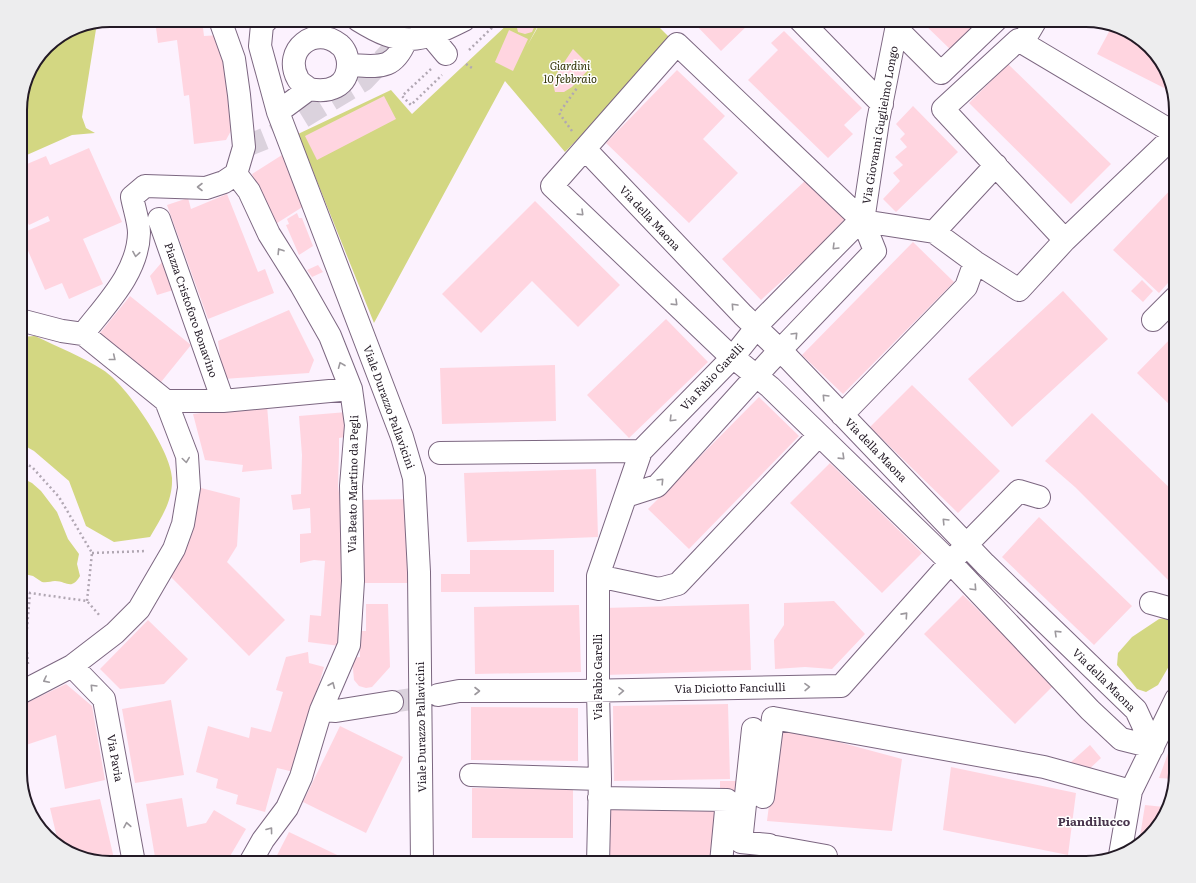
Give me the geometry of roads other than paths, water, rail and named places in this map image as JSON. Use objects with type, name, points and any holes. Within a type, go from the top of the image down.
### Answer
[{"type":"street","points":[[83,334],[118,289],[134,262],[139,233],[132,197],[145,186],[206,188],[224,182],[236,174],[244,147],[234,59],[223,27]]},
{"type":"street","name":"Viale Durazzo Pallavicini","points":[[262,27],[260,46],[278,112],[402,437],[414,478],[419,572],[422,856]]},
{"type":"street","points":[[370,27],[392,38],[406,40],[431,36],[450,27]]},
{"type":"street","points":[[807,27],[882,104]]},
{"type":"street","name":"Via Giovanni Guglielmo Longo","points":[[863,221],[882,104],[897,27]]},
{"type":"street","name":"Via Giovanni Guglielmo Longo","points":[[901,27],[941,73],[989,27]]},
{"type":"street","points":[[1023,42],[1032,27]]},
{"type":"street","points":[[318,36],[332,39],[343,48],[348,59],[348,71],[342,81],[333,89],[321,91],[309,89],[298,80],[294,66],[296,52],[305,42],[318,36]]},
{"type":"street","points":[[431,36],[446,54]]},
{"type":"street","points":[[348,65],[384,66],[400,54],[406,40]]},
{"type":"street","points":[[1065,240],[943,109],[1018,40],[1169,130]]},
{"type":"street","points":[[585,149],[677,44],[863,221],[876,251],[768,364],[657,486],[626,496]]},
{"type":"street","points":[[278,112],[309,89]]},
{"type":"street","points":[[863,221],[934,232],[975,262],[1019,290],[1065,240],[1169,141]]},
{"type":"street","name":"Via della Maona","points":[[1153,747],[1121,739],[1085,705],[960,553],[849,409],[768,364],[733,357],[552,186],[585,149],[760,323],[768,364],[819,435],[960,553],[1136,710],[1153,747]]},
{"type":"street","points":[[934,232],[996,166]]},
{"type":"street","name":"Via Beato Martino da Pegli","points":[[236,174],[249,191],[269,234],[301,285],[330,336],[351,389],[356,425],[351,486],[353,581],[349,645],[321,710],[302,777],[287,808],[263,840],[254,856]]},
{"type":"street","name":"Piazza Cristoforo Bonavino","points":[[159,219],[223,401]]},
{"type":"street","points":[[760,323],[863,221]]},
{"type":"street","points":[[849,409],[966,287],[975,262]]},
{"type":"street","points":[[1153,320],[1169,304]]},
{"type":"street","points":[[27,689],[72,666],[115,633],[139,609],[174,549],[184,524],[189,488],[187,456],[166,401],[83,334],[62,332],[30,322]]},
{"type":"street","name":"Via Fabio Garelli","points":[[598,856],[598,576],[641,451],[733,357],[760,323]]},
{"type":"street","points":[[166,401],[223,401],[351,389]]},
{"type":"street","points":[[598,576],[658,589],[678,584],[819,435]]},
{"type":"street","points":[[440,453],[641,451]]},
{"type":"street","name":"Via Diciotto Fanciulli","points":[[438,695],[459,691],[598,691],[841,686],[960,553],[1029,494]]},
{"type":"street","points":[[1151,603],[1169,608]]},
{"type":"street","name":"Via Pavia","points":[[72,666],[104,699],[133,856]]},
{"type":"street","points":[[321,710],[336,711],[392,702]]},
{"type":"street","points":[[763,797],[773,718],[1044,767],[1131,792]]},
{"type":"street","points":[[1121,848],[1131,792],[1169,718]]},
{"type":"street","points":[[753,729],[741,842],[773,846],[826,856]]},
{"type":"street","points":[[471,775],[727,800],[722,856]]},
{"type":"tunnel","points":[[244,147],[274,135],[364,80],[408,33],[411,27]]},
{"type":"tunnel","points":[[392,702],[438,695]]},
{"type":"district","name":"Piandilucco","points":[[1094,822]]},
{"type":"park label","name":"Giardini 10 febbraio","points":[[570,72]]}]
